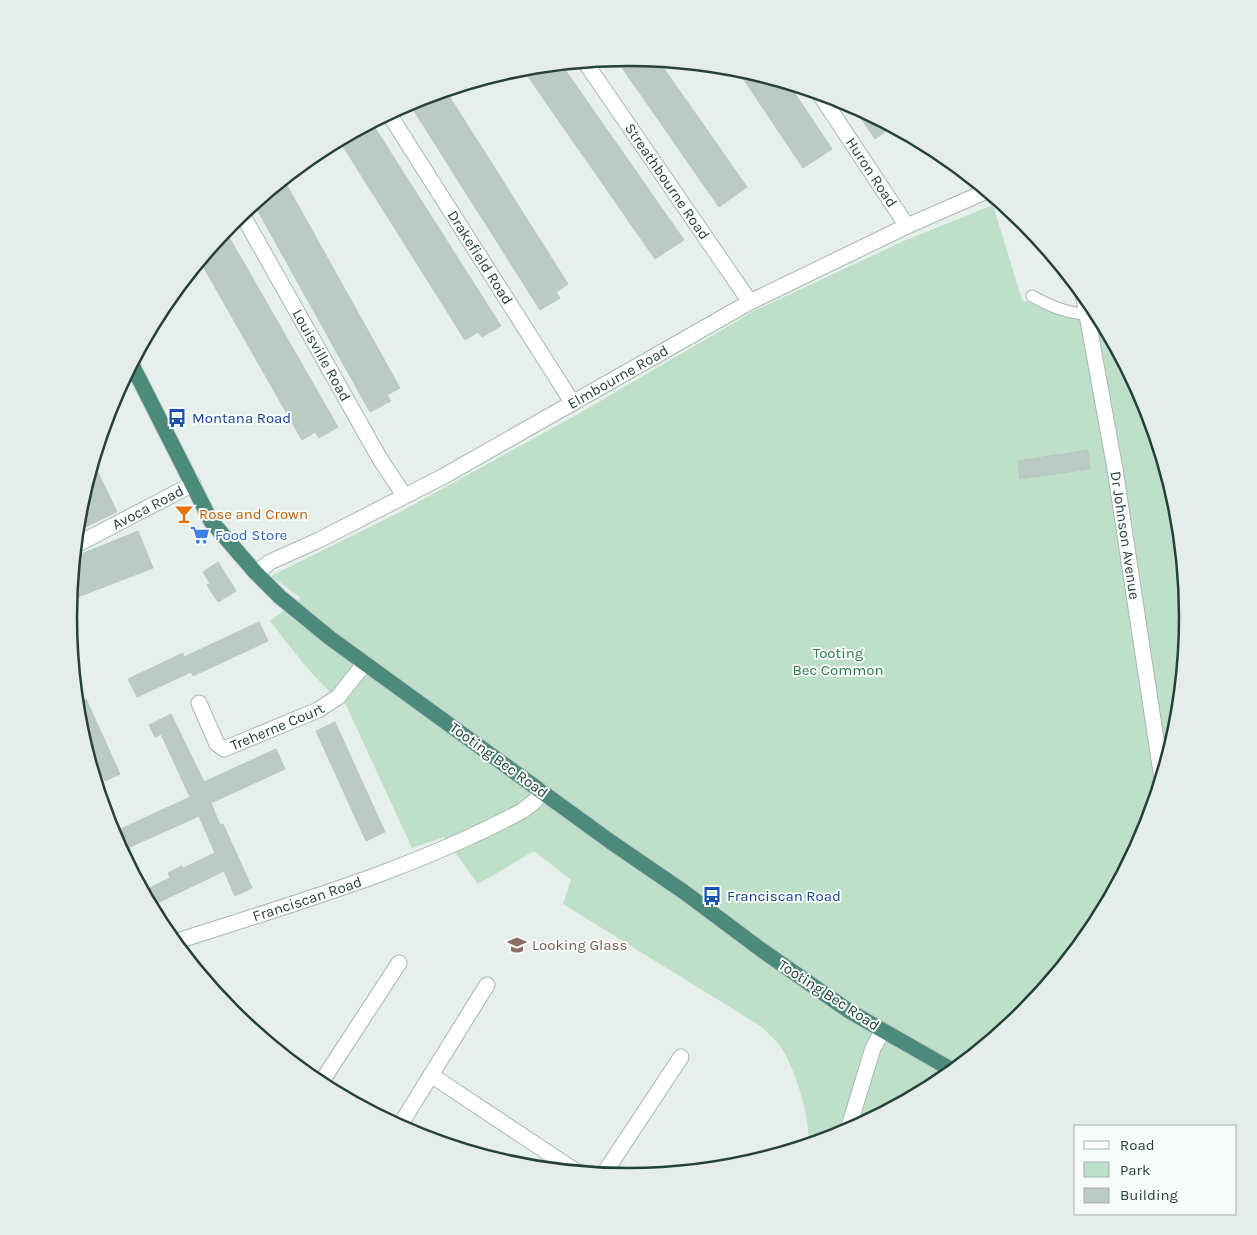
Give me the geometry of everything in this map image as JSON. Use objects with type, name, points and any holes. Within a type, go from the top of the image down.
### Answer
[{"type":"highway","name":"Tooting Bec Road","points":[[136,371],[211,520],[256,573],[284,601],[330,638],[763,951],[849,1011],[947,1067]]},
{"type":"street","name":"Streathbourne Road","points":[[589,67],[750,302]]},
{"type":"street","name":"Huron Road","points":[[826,103],[907,226]]},
{"type":"street","name":"Drakefield Road","points":[[393,120],[572,402]]},
{"type":"street","name":"Elmbourne Road","points":[[256,573],[270,562],[319,540],[444,476],[750,302],[907,226],[981,194]]},
{"type":"street","name":"Louisville Road","points":[[246,221],[380,459],[404,495]]},
{"type":"street","points":[[1032,296],[1053,307],[1074,313],[1086,314]]},
{"type":"street","name":"Dr Johnson Avenue","points":[[1085,309],[1115,469],[1160,764]]},
{"type":"street","name":"Avoca Road","points":[[83,540],[193,484]]},
{"type":"street","name":"Treherne Court","points":[[199,703],[217,744],[224,749],[318,710],[338,698],[365,663]]},
{"type":"street","name":"Franciscan Road","points":[[181,940],[378,875],[522,811],[535,801],[542,791]]},
{"type":"street","points":[[324,1077],[399,964]]},
{"type":"street","points":[[403,1120],[488,985]]},
{"type":"street","points":[[850,1122],[873,1048],[883,1030]]},
{"type":"street","points":[[607,1168],[681,1057]]},
{"type":"street","points":[[431,1075],[567,1165]]},
{"type":"green space","name":"Tooting Bec Common","points":[[993,205],[1022,300],[1063,316],[1091,318],[1123,374],[1138,407],[1161,475],[1169,510],[1179,581],[1179,654],[1169,725],[1161,760],[1138,828],[1106,893],[1066,953],[1043,981],[992,1032],[935,1076],[872,1112],[808,1138],[807,1120],[797,1082],[787,1058],[777,1042],[762,1027],[563,904],[571,880],[534,851],[478,884],[444,837],[412,848],[346,705],[315,677],[270,621],[301,598],[271,576],[402,511],[578,414],[754,311],[906,240]]},
{"type":"building","points":[[621,66],[663,67],[747,187],[719,207]]},
{"type":"building","points":[[565,70],[684,240],[655,259],[528,76]]},
{"type":"building","points":[[743,79],[794,92],[832,149],[803,168]]},
{"type":"building","points":[[450,97],[568,284],[556,292],[560,298],[540,310],[413,110]]},
{"type":"building","points":[[861,118],[887,131],[875,139]]},
{"type":"building","points":[[375,128],[501,326],[482,337],[478,332],[465,340],[343,146]]},
{"type":"building","points":[[287,185],[400,388],[387,395],[391,401],[370,412],[257,210]]},
{"type":"building","points":[[230,238],[338,427],[319,438],[315,432],[302,440],[203,267]]},
{"type":"building","points":[[1088,450],[1090,469],[1020,479],[1018,461]]},
{"type":"building","points":[[97,471],[117,512],[85,527]]},
{"type":"building","points":[[138,531],[153,568],[78,597],[81,554]]},
{"type":"building","points":[[218,562],[236,591],[218,602],[207,585],[210,584],[203,572]]},
{"type":"building","points":[[259,622],[268,641],[193,676],[191,672],[137,697],[128,679],[183,653],[184,657]]},
{"type":"building","points":[[86,699],[120,774],[105,781],[96,760],[84,700]]},
{"type":"building","points":[[171,714],[204,782],[276,749],[285,769],[211,803],[220,825],[223,824],[252,888],[235,896],[224,871],[157,903],[149,888],[170,878],[168,873],[215,853],[199,816],[128,848],[120,829],[190,797],[161,734],[155,737],[149,725]]},
{"type":"building","points":[[335,722],[385,832],[366,841],[316,731]]},
{"type":"place","name":"Montana Road","points":[[177,418]]},
{"type":"place","name":"Rose and Crown","points":[[184,514]]},
{"type":"place","name":"Food Store","points":[[200,535]]},
{"type":"place","name":"Franciscan Road","points":[[712,896]]},
{"type":"place","name":"Looking Glass","points":[[517,945]]}]
